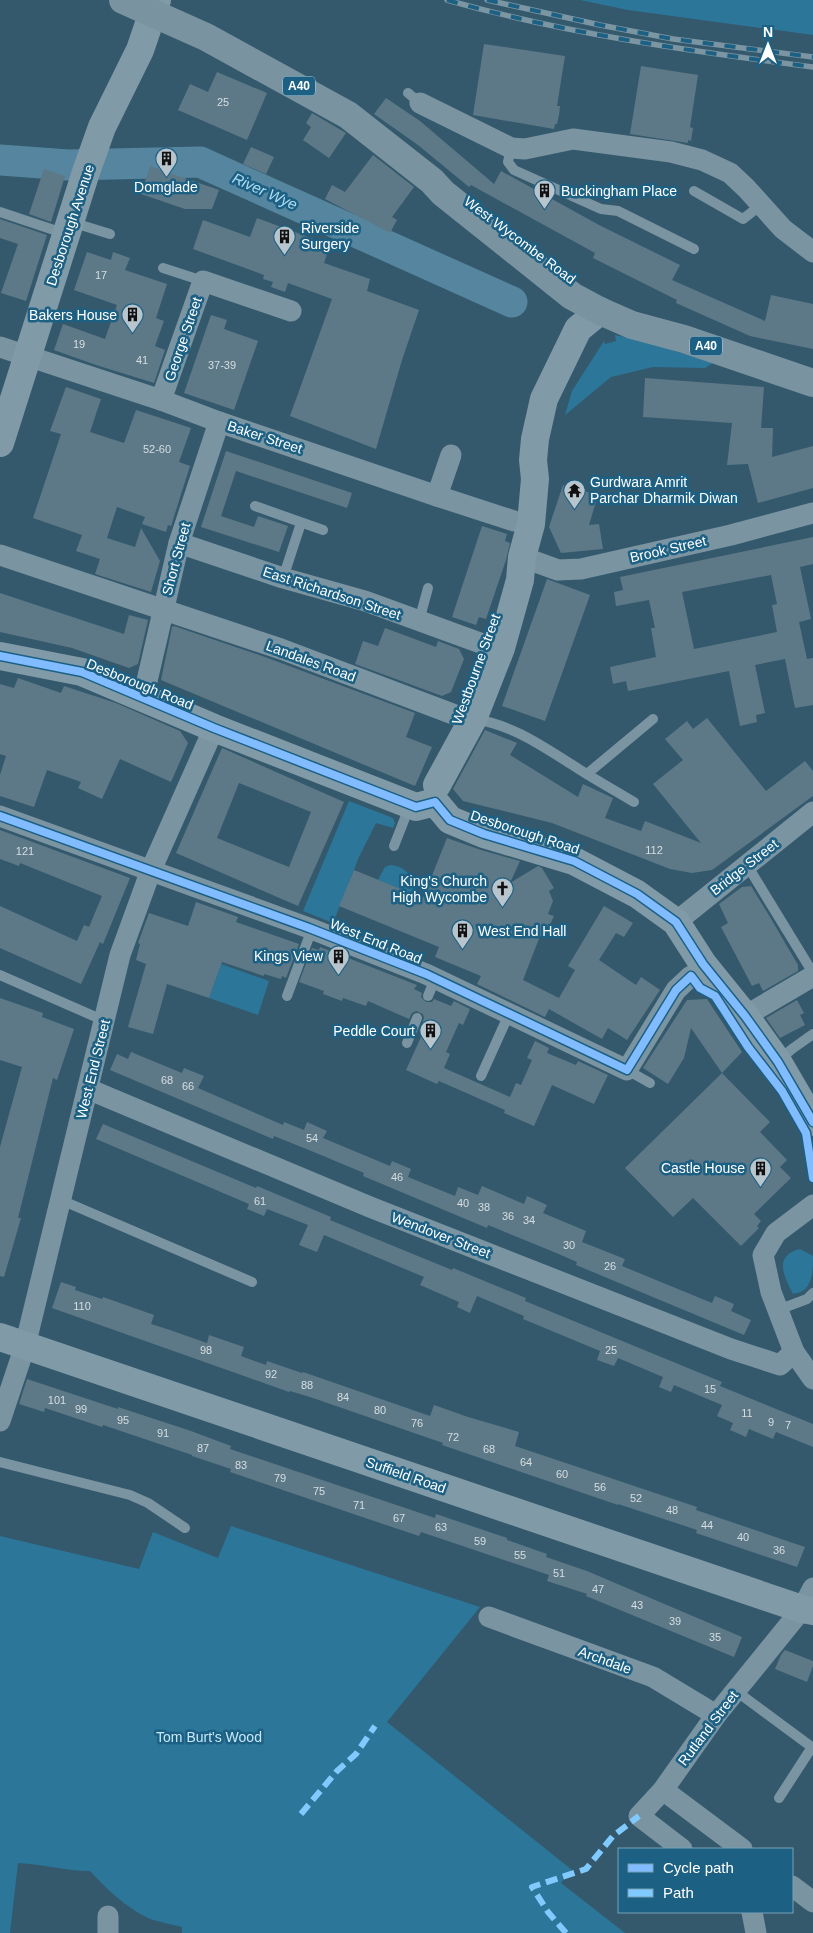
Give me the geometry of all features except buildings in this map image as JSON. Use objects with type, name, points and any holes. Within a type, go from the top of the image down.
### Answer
[{"type":"main road","name":"West Wycombe Road","points":[[123,0],[155,6],[206,37],[348,114],[432,181],[442,194],[572,296],[632,325],[684,339],[813,383]]},
{"type":"main road","name":"West Wycombe Road","points":[[600,311],[644,315],[684,325],[813,365]]},
{"type":"street","name":"Desborough Avenue","points":[[0,443],[86,172],[102,127],[140,50],[155,6]]},
{"type":"street","points":[[414,98],[511,148],[525,149],[573,140],[671,152],[702,160],[730,173],[783,229],[813,252]]},
{"type":"street","name":"George Street","points":[[162,400],[203,281],[291,311]]},
{"type":"street","name":"Westbourne Street","points":[[427,797],[501,648],[520,580],[522,557],[531,524],[535,479],[533,460],[535,438],[544,399],[578,328],[600,311]]},
{"type":"street","name":"Baker Street","points":[[0,347],[28,358],[162,400],[218,422],[437,496],[514,521],[531,524]]},
{"type":"street","name":"Short Street","points":[[143,698],[179,543],[218,422]]},
{"type":"street","points":[[437,496],[451,455]]},
{"type":"street","name":"Brook Street","points":[[522,557],[558,570],[581,569],[730,535],[813,513]]},
{"type":"street","name":"East Richardson Street","points":[[179,543],[282,578],[365,601],[484,644]]},
{"type":"street","name":"Landales Road","points":[[0,556],[281,649],[466,717]]},
{"type":"street","name":"Westbourne Street","points":[[466,717],[484,644],[511,576],[522,557]]},
{"type":"street","name":"Desborough Road","points":[[0,656],[82,672],[214,728],[427,797],[450,820],[484,834],[574,860],[637,894],[676,922],[703,964],[745,1016],[778,1062],[812,1121]]},
{"type":"street","name":"West End Street","points":[[0,1421],[12,1341],[61,1200],[120,955],[151,870],[214,728]]},
{"type":"street","name":"Bridge Street","points":[[676,922],[813,812]]},
{"type":"street","name":"West End Road","points":[[0,816],[312,929],[431,987],[509,1014],[627,1070]]},
{"type":"street","points":[[745,1016],[813,974]]},
{"type":"street","points":[[627,1070],[676,990],[691,976]]},
{"type":"street","name":"Wendover Street","points":[[88,1090],[370,1207],[731,1349],[780,1365],[794,1352]]},
{"type":"street","points":[[813,1205],[776,1233],[763,1255],[771,1292],[794,1352],[813,1379]]},
{"type":"street","name":"Suffield Road","points":[[12,1341],[809,1603]]},
{"type":"street","name":"Rutland Street","points":[[681,1848],[639,1816],[663,1790],[716,1715],[809,1603]]},
{"type":"street","name":"Archdale","points":[[489,1616],[654,1678],[716,1715]]},
{"type":"street","points":[[663,1790],[741,1848]]},
{"type":"street","points":[[793,1887],[813,1902]]},
{"type":"street","points":[[752,1913],[756,1933]]},
{"type":"lane","points":[[511,148],[508,162],[514,170],[601,209],[618,211],[694,249]]},
{"type":"lane","points":[[694,191],[743,219],[761,205]]},
{"type":"lane","points":[[0,212],[69,228],[110,234]]},
{"type":"lane","points":[[164,268],[203,281]]},
{"type":"lane","points":[[255,506],[324,530]]},
{"type":"lane","points":[[282,578],[301,523]]},
{"type":"lane","points":[[411,618],[428,588]]},
{"type":"lane","points":[[466,717],[486,721],[532,739],[634,802]]},
{"type":"lane","points":[[587,774],[653,719]]},
{"type":"lane","points":[[394,846],[427,797]]},
{"type":"lane","points":[[747,865],[813,974]]},
{"type":"lane","points":[[287,996],[312,929]]},
{"type":"lane","points":[[0,976],[105,1021]]},
{"type":"lane","points":[[481,1076],[509,1014]]},
{"type":"lane","points":[[407,1043],[418,1018]]},
{"type":"lane","points":[[778,1062],[813,1034]]},
{"type":"lane","points":[[627,1070],[650,1083]]},
{"type":"lane","points":[[61,1200],[252,1282]]},
{"type":"lane","points":[[778,1310],[807,1299],[813,1293]]},
{"type":"lane","points":[[0,1462],[130,1495],[148,1503],[185,1528]]},
{"type":"lane","points":[[736,1691],[812,1747],[779,1798]]},
{"type":"green space","points":[[580,0],[813,0],[813,35],[628,10]]},
{"type":"green space","points":[[615,335],[640,340],[713,363],[705,368],[653,367],[611,377],[565,415],[572,391],[604,341],[605,344],[616,341]]},
{"type":"green space","points":[[349,801],[393,818],[395,823],[393,828],[376,823],[359,857],[333,923],[303,911]]},
{"type":"green space","points":[[390,865],[401,868],[409,874],[414,884],[415,895],[378,880],[385,867]]},
{"type":"green space","points":[[221,964],[269,981],[258,1015],[209,998]]},
{"type":"green space","points":[[800,1249],[813,1256],[812,1275],[805,1289],[793,1294],[786,1280],[783,1267],[786,1256]]},
{"type":"green space","name":"Tom Burt's Wood","points":[[231,1526],[480,1607],[387,1722],[572,1870],[561,1883],[625,1933],[182,1933],[182,1927],[148,1918],[132,1909],[90,1871],[18,1863],[10,1933],[0,1933],[0,1536],[139,1569],[153,1532],[218,1558]]},
{"type":"waterway","name":"River Wye","points":[[0,160],[68,165],[200,162],[512,302]]},
{"type":"railway","points":[[447,0],[538,23],[583,32],[675,48],[813,67]]},
{"type":"railway","points":[[487,0],[673,39],[813,57]]},
{"type":"marked path","points":[[301,1814],[337,1771],[356,1754],[375,1726]]},
{"type":"marked path","points":[[566,1933],[548,1912],[532,1887],[586,1869],[613,1836],[639,1816]]},
{"type":"cycle path","points":[[0,656],[82,672],[214,728],[416,807],[435,802],[450,820],[484,834],[574,861],[637,894],[676,922],[703,964],[745,1016],[778,1062],[813,1122]]},
{"type":"cycle path","points":[[0,816],[309,928],[426,974],[627,1070],[676,990],[691,976],[700,988],[715,996],[748,1047],[782,1091],[806,1133],[813,1178]]},
{"type":"place","name":"Domglade","points":[[166,178]]},
{"type":"place","name":"Buckingham Place","points":[[545,210]]},
{"type":"place","name":"Riverside Surgery","points":[[285,255]]},
{"type":"place","name":"Bakers House","points":[[133,334]]},
{"type":"place","name":"Gurdwara Amrit Parchar Dharmik Diwan","points":[[574,509]]},
{"type":"place","name":"King's Church High Wycombe","points":[[503,908]]},
{"type":"place","name":"West End Hall","points":[[462,950]]},
{"type":"place","name":"Kings View","points":[[339,975]]},
{"type":"place","name":"Peddle Court","points":[[431,1050]]},
{"type":"place","name":"Castle House","points":[[761,1187]]}]
